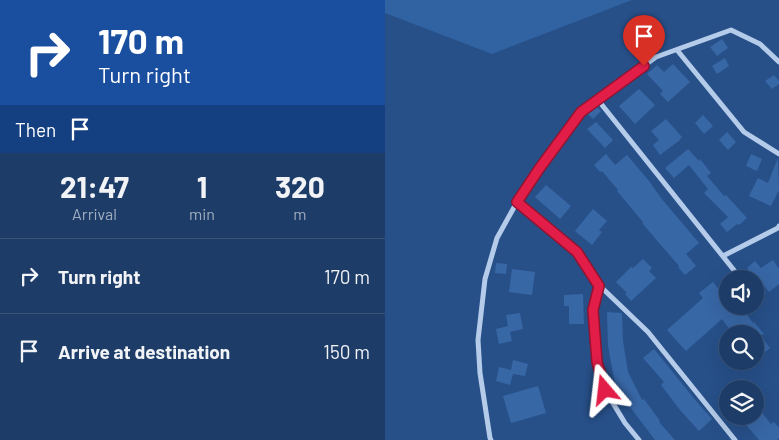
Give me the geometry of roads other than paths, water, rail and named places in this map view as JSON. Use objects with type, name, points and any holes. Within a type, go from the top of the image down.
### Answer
[{"type":"street","points":[[491,440],[480,373],[478,340],[485,279],[497,238],[517,202],[581,112],[656,57],[731,30],[760,44],[779,62]]},
{"type":"street","points":[[677,50],[744,132],[779,154]]},
{"type":"street","points":[[598,100],[734,270]]},
{"type":"street","points":[[517,202],[577,252],[599,286],[648,332],[735,440]]},
{"type":"street","points":[[723,256],[779,226]]},
{"type":"street","points":[[599,286],[593,310],[597,362],[605,390],[625,423],[639,440]]}]
